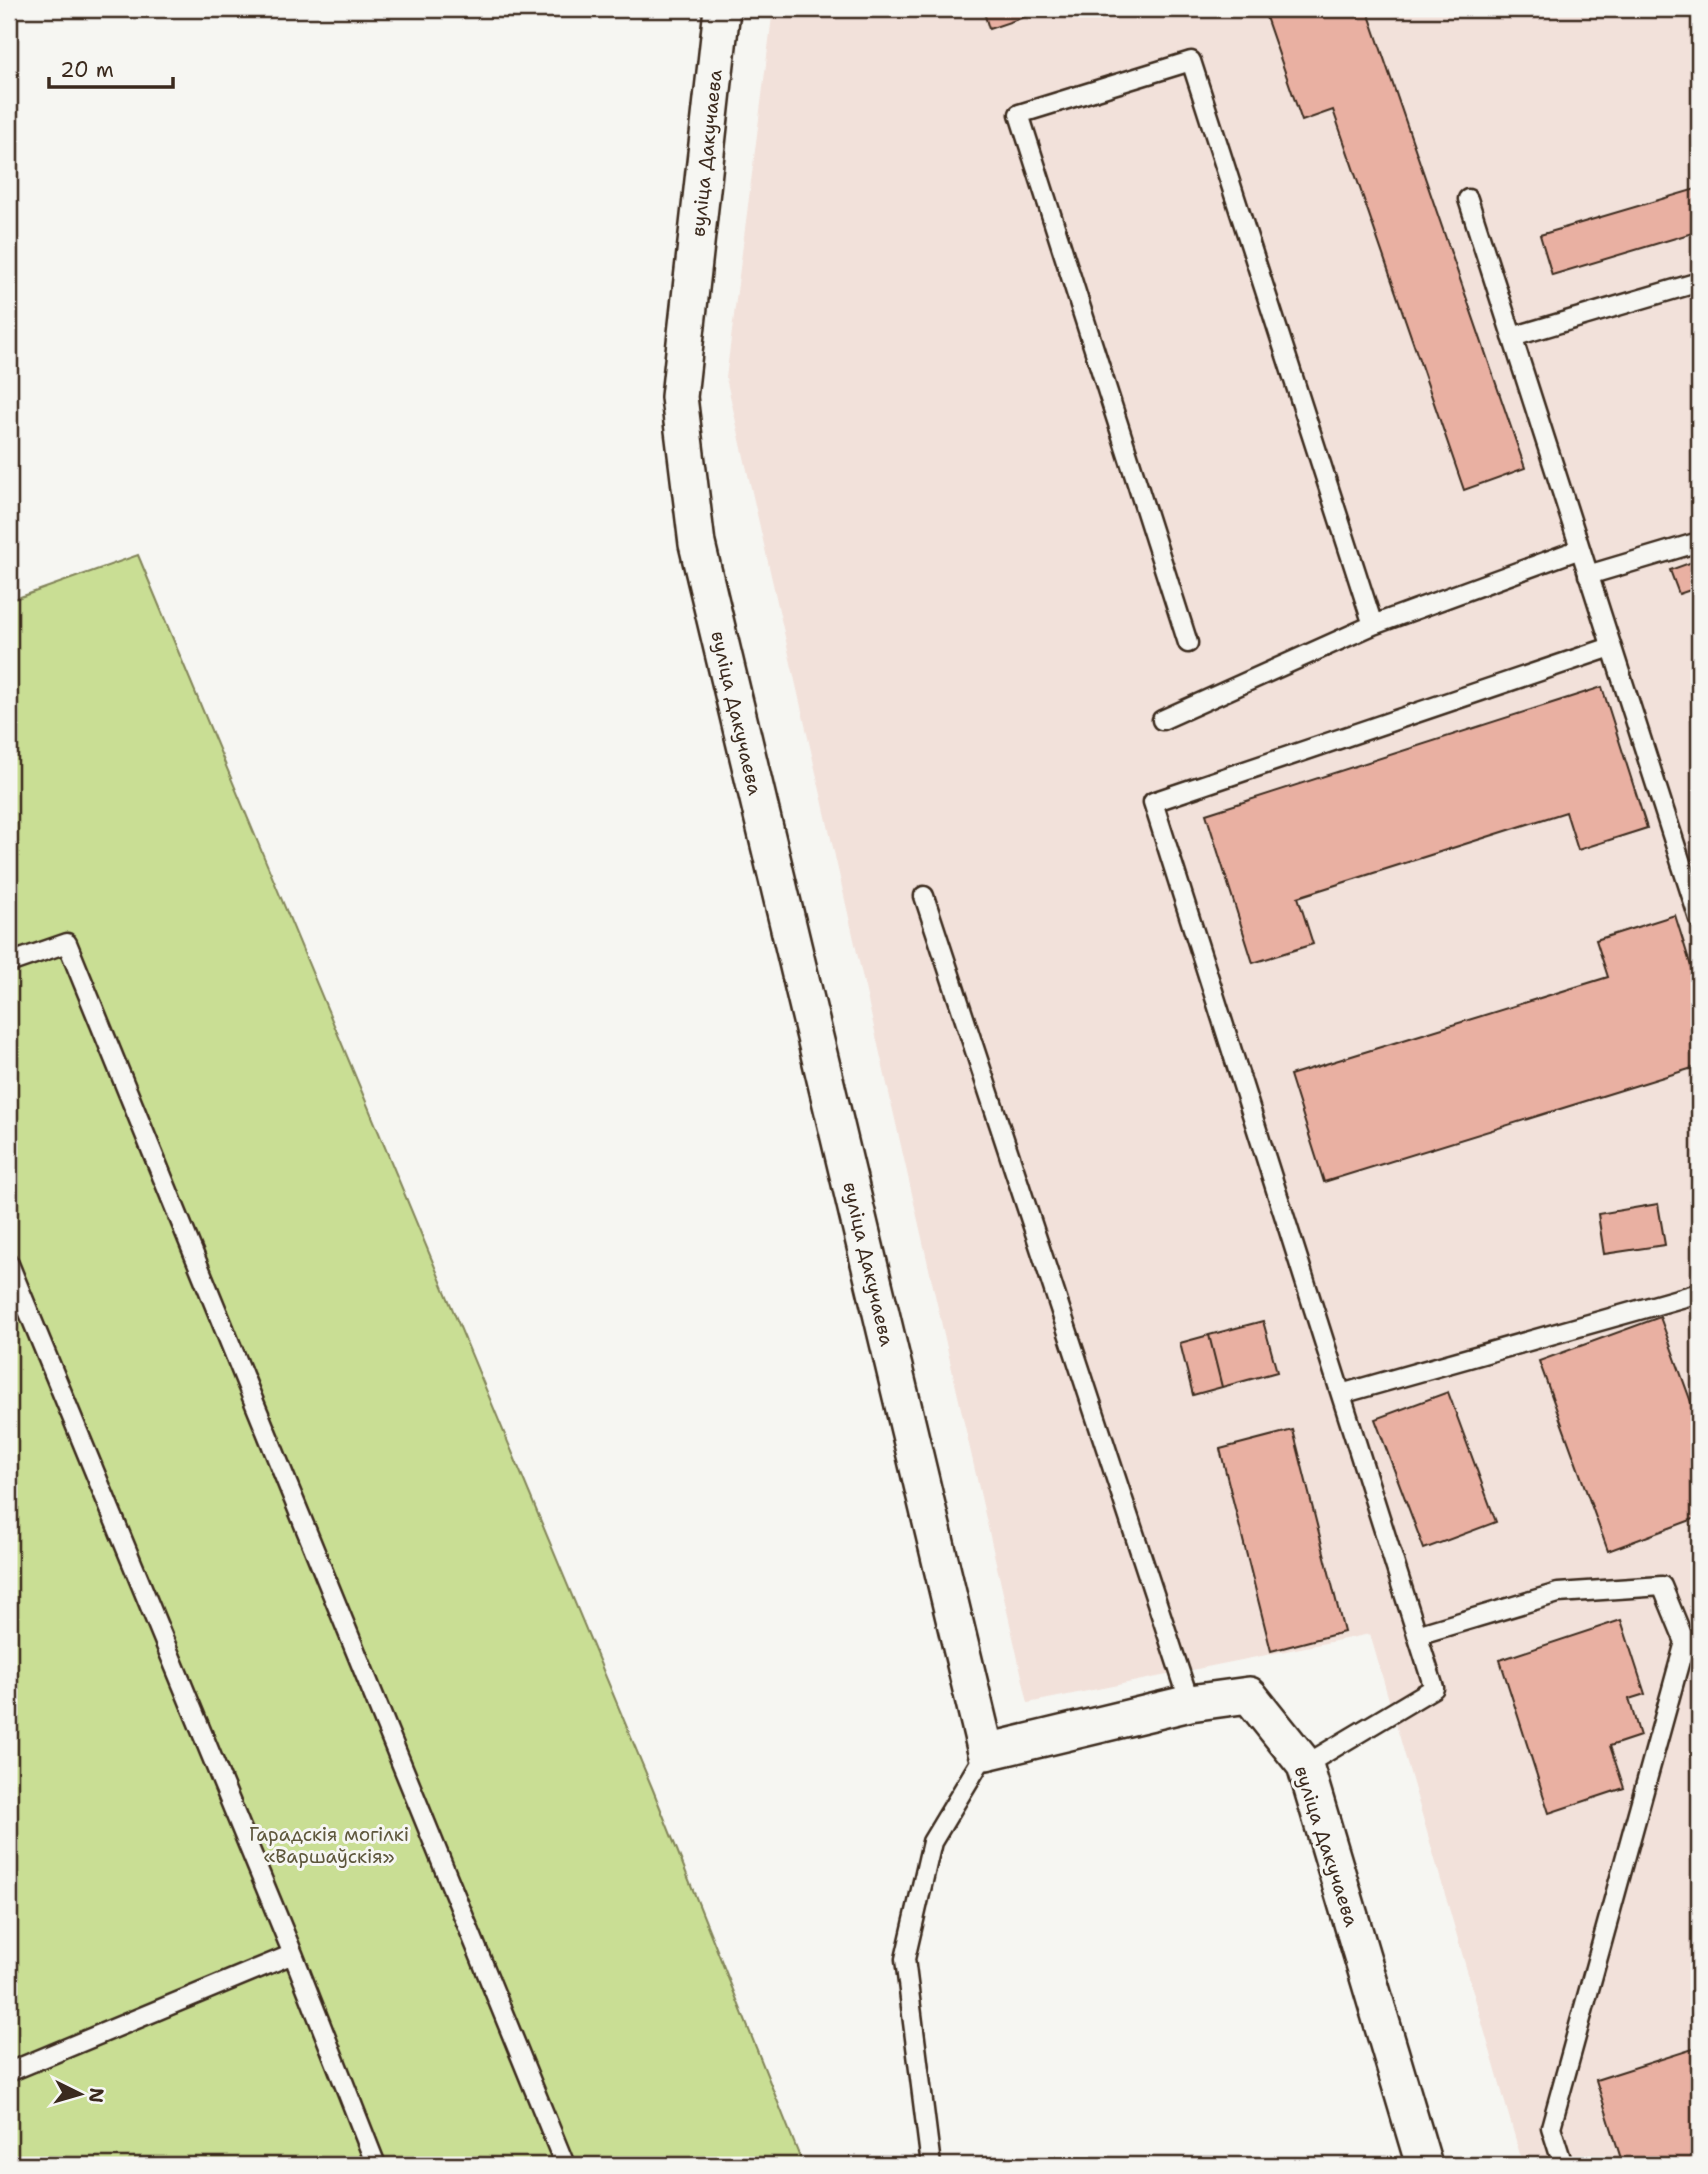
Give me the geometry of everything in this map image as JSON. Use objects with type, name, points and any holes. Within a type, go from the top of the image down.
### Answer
[{"type":"street","name":"вуліца Дакучаева","points":[[722,9],[679,397],[697,544],[986,1752],[1190,1703],[1249,1695],[1305,1765],[1424,2165]]},
{"type":"lane","points":[[1188,643],[1020,114],[1191,61],[1373,625]]},
{"type":"lane","points":[[1468,200],[1699,919]]},
{"type":"lane","points":[[1512,337],[1699,282]]},
{"type":"lane","points":[[1588,575],[1699,542]]},
{"type":"lane","points":[[1162,720],[1373,625],[1580,549]]},
{"type":"lane","points":[[1305,1765],[1434,1688],[1153,802],[1611,647]]},
{"type":"lane","points":[[924,896],[1190,1703]]},
{"type":"lane","points":[[9,963],[67,943],[565,2165]]},
{"type":"lane","points":[[9,1264],[293,1954],[376,2165]]},
{"type":"lane","points":[[1341,1394],[1699,1293]]},
{"type":"lane","points":[[1417,1635],[1558,1593],[1662,1586],[1692,1639],[1551,2127],[1563,2165]]},
{"type":"lane","points":[[931,2165],[905,1959],[932,1842],[986,1752]]},
{"type":"lane","points":[[9,2072],[293,1954]]},
{"type":"shaded area","points":[[773,9],[1699,9],[1699,2165],[1523,2165],[1370,1634],[1028,1703],[726,378]]},
{"type":"green space","name":"Гарадскія могілкі «Варшаўскія»","points":[[138,555],[653,1790],[803,2165],[9,2165],[9,601]]},
{"type":"building","points":[[983,9],[1048,9],[989,29]]},
{"type":"building","points":[[1279,9],[1367,9],[1525,468],[1464,490],[1333,110],[1302,121],[1265,14]]},
{"type":"building","points":[[1699,188],[1699,231],[1552,275],[1540,235]]},
{"type":"building","points":[[1695,561],[1699,587],[1679,594],[1670,570]]},
{"type":"building","points":[[1602,687],[1647,828],[1578,850],[1566,812],[1298,897],[1313,944],[1253,963],[1206,814]]},
{"type":"building","points":[[1675,915],[1699,992],[1699,1066],[1324,1182],[1290,1075],[1608,977],[1596,940]]},
{"type":"building","points":[[1658,1204],[1665,1245],[1604,1254],[1598,1214]]},
{"type":"building","points":[[1660,1317],[1699,1424],[1699,1517],[1608,1551],[1539,1361]]},
{"type":"building","points":[[1263,1321],[1277,1372],[1222,1387],[1209,1335]]},
{"type":"building","points":[[1209,1335],[1222,1387],[1193,1395],[1180,1343]]},
{"type":"building","points":[[1448,1392],[1496,1522],[1424,1549],[1375,1419]]},
{"type":"building","points":[[1293,1430],[1344,1632],[1271,1651],[1220,1449]]},
{"type":"building","points":[[1621,1620],[1645,1694],[1629,1699],[1640,1736],[1610,1746],[1624,1788],[1549,1813],[1500,1660]]},
{"type":"building","points":[[1699,2047],[1699,2165],[1623,2165],[1596,2080]]}]
